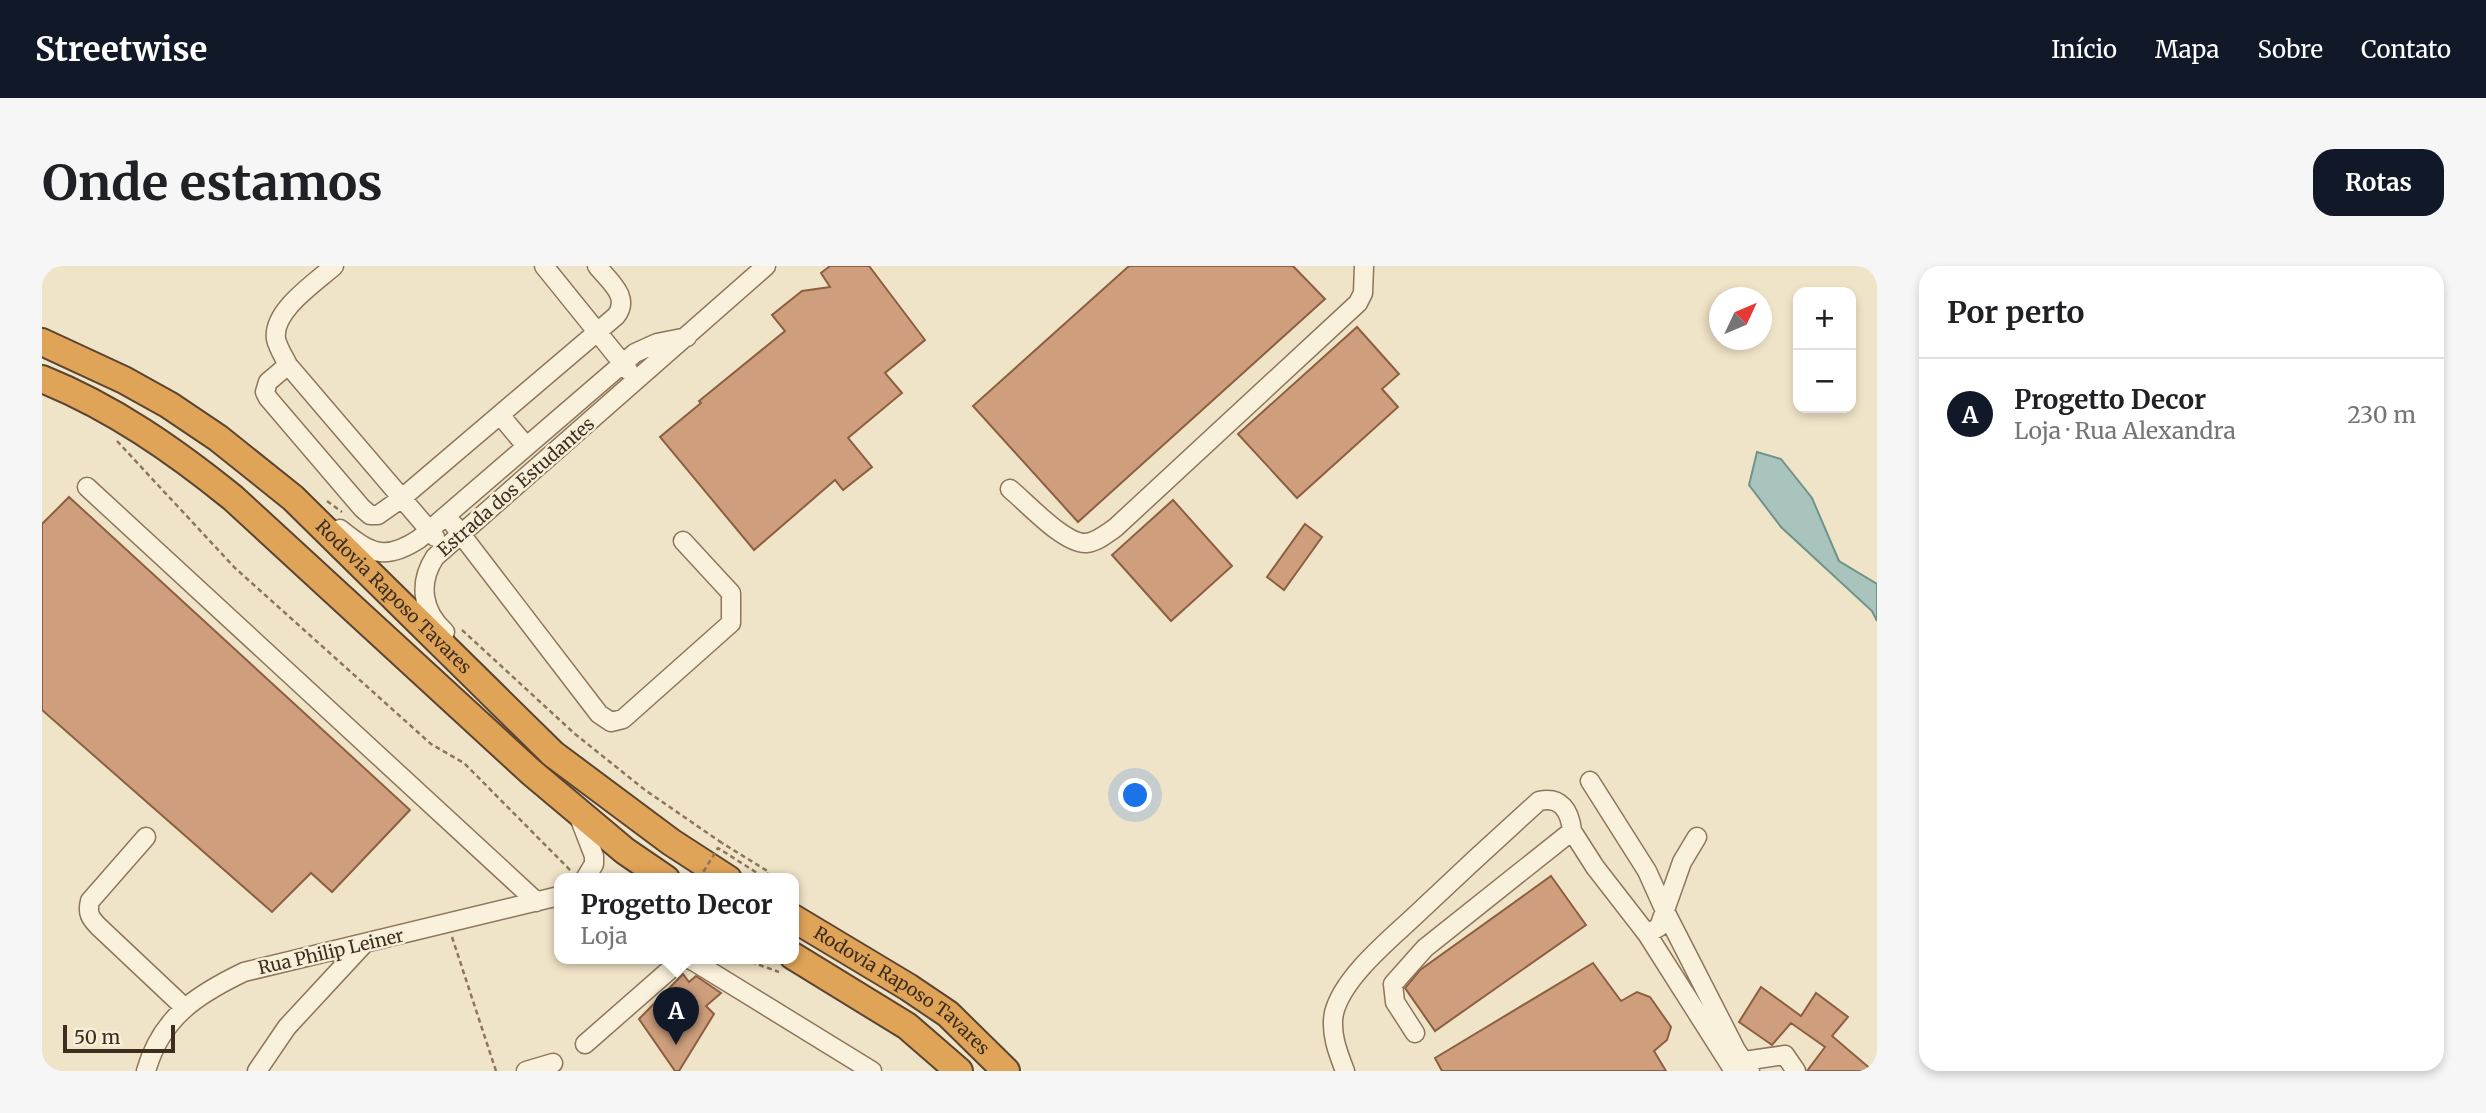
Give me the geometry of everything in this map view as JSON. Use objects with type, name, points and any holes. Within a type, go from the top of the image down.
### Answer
[{"type":"highway","name":"Rodovia Raposo Tavares","points":[[42,342],[124,380],[169,405],[218,438],[293,498],[553,754],[671,842],[718,873]]},
{"type":"highway","name":"Rodovia Raposo Tavares","points":[[42,379],[106,410],[144,433],[189,463],[233,498],[531,772],[625,851],[657,873]]},
{"type":"highway","name":"Rodovia Raposo Tavares","points":[[799,923],[948,1014],[1006,1071]]},
{"type":"highway","name":"Rodovia Raposo Tavares","points":[[799,960],[907,1026],[960,1071]]},
{"type":"street","points":[[334,266],[285,310],[279,320],[276,341],[288,365],[444,548]]},
{"type":"street","points":[[544,266],[637,381]]},
{"type":"street","points":[[288,365],[268,382],[265,392],[362,508],[370,515],[378,515],[402,498],[622,310],[623,301],[619,293],[597,266]]},
{"type":"street","name":"Estrada dos Estudantes","points":[[553,754],[512,699],[433,620],[424,597],[424,578],[428,568],[460,533],[637,381],[765,266]]},
{"type":"street","points":[[1010,489],[1072,540],[1084,543],[1097,540],[1115,528],[1358,303],[1363,293],[1364,266]]},
{"type":"street","name":"Estrada dos Estudantes","points":[[218,438],[272,474],[363,547],[373,552],[395,552],[419,539],[622,363],[646,347],[687,337]]},
{"type":"street","points":[[500,415],[526,446]]},
{"type":"street","points":[[87,487],[551,899]]},
{"type":"street","points":[[446,514],[599,714],[611,722],[623,719],[731,623],[731,593],[683,541]]},
{"type":"street","points":[[1590,781],[1647,871],[1743,1068]]},
{"type":"street","points":[[1345,1071],[1336,1046],[1334,1016],[1337,1004],[1362,968],[1539,801],[1549,799],[1557,801],[1570,815],[1572,831],[1595,867],[1647,934],[1743,1068]]},
{"type":"street","points":[[576,811],[594,856],[594,864],[589,873]]},
{"type":"street","points":[[1415,1033],[1395,1002],[1393,984],[1425,948],[1572,831]]},
{"type":"street","points":[[146,836],[90,901],[88,909],[90,917],[185,1008]]},
{"type":"street","points":[[1647,934],[1659,927],[1682,862],[1697,837]]},
{"type":"street","name":"Rua Philip Leiner","points":[[145,1071],[162,1031],[185,1008],[220,984],[244,972],[551,899]]},
{"type":"street","points":[[257,1071],[287,1027],[363,945]]},
{"type":"street","points":[[586,1044],[676,964]]},
{"type":"street","points":[[698,964],[872,1071]]},
{"type":"street","points":[[1743,1068],[1785,1055],[1796,1071]]},
{"type":"street","points":[[526,1071],[553,1063]]},
{"type":"path","points":[[109,433],[235,568],[431,744],[464,763],[572,873]]},
{"type":"path","points":[[456,625],[575,734],[645,790],[769,873]]},
{"type":"path","points":[[703,873],[718,848],[757,873]]},
{"type":"path","points":[[448,924],[496,1071]]},
{"type":"water","points":[[1757,452],[1781,459],[1812,498],[1839,561],[1877,584],[1877,621],[1872,611],[1781,527],[1749,485]]},
{"type":"building","points":[[830,266],[869,266],[925,340],[885,373],[902,393],[848,438],[872,467],[843,490],[835,480],[754,550],[660,437],[701,403],[699,401],[785,331],[772,315],[802,291],[830,287],[821,273]]},
{"type":"building","points":[[1129,266],[1293,266],[1325,299],[1078,522],[973,406]]},
{"type":"building","points":[[1357,327],[1399,374],[1382,389],[1398,407],[1297,498],[1238,434]]},
{"type":"building","points":[[69,497],[410,810],[332,892],[311,873],[272,912],[42,710],[42,524]]},
{"type":"building","points":[[1173,500],[1232,566],[1171,621],[1112,555]]},
{"type":"building","points":[[1305,524],[1322,537],[1284,590],[1267,577]]},
{"type":"building","points":[[1551,876],[1586,925],[1435,1031],[1405,988],[1420,970]]},
{"type":"building","points":[[1593,963],[1621,1001],[1637,992],[1650,997],[1671,1027],[1667,1040],[1654,1051],[1666,1071],[1442,1071],[1435,1058]]},
{"type":"building","points":[[683,974],[689,982],[696,976],[721,993],[706,1006],[714,1014],[679,1071],[675,1071],[639,1019]]},
{"type":"building","points":[[1761,987],[1801,1016],[1816,993],[1848,1017],[1832,1036],[1873,1071],[1807,1071],[1825,1047],[1791,1023],[1772,1045],[1739,1022]]},
{"type":"place","name":"Progetto Decor","points":[[676,1045]]}]
